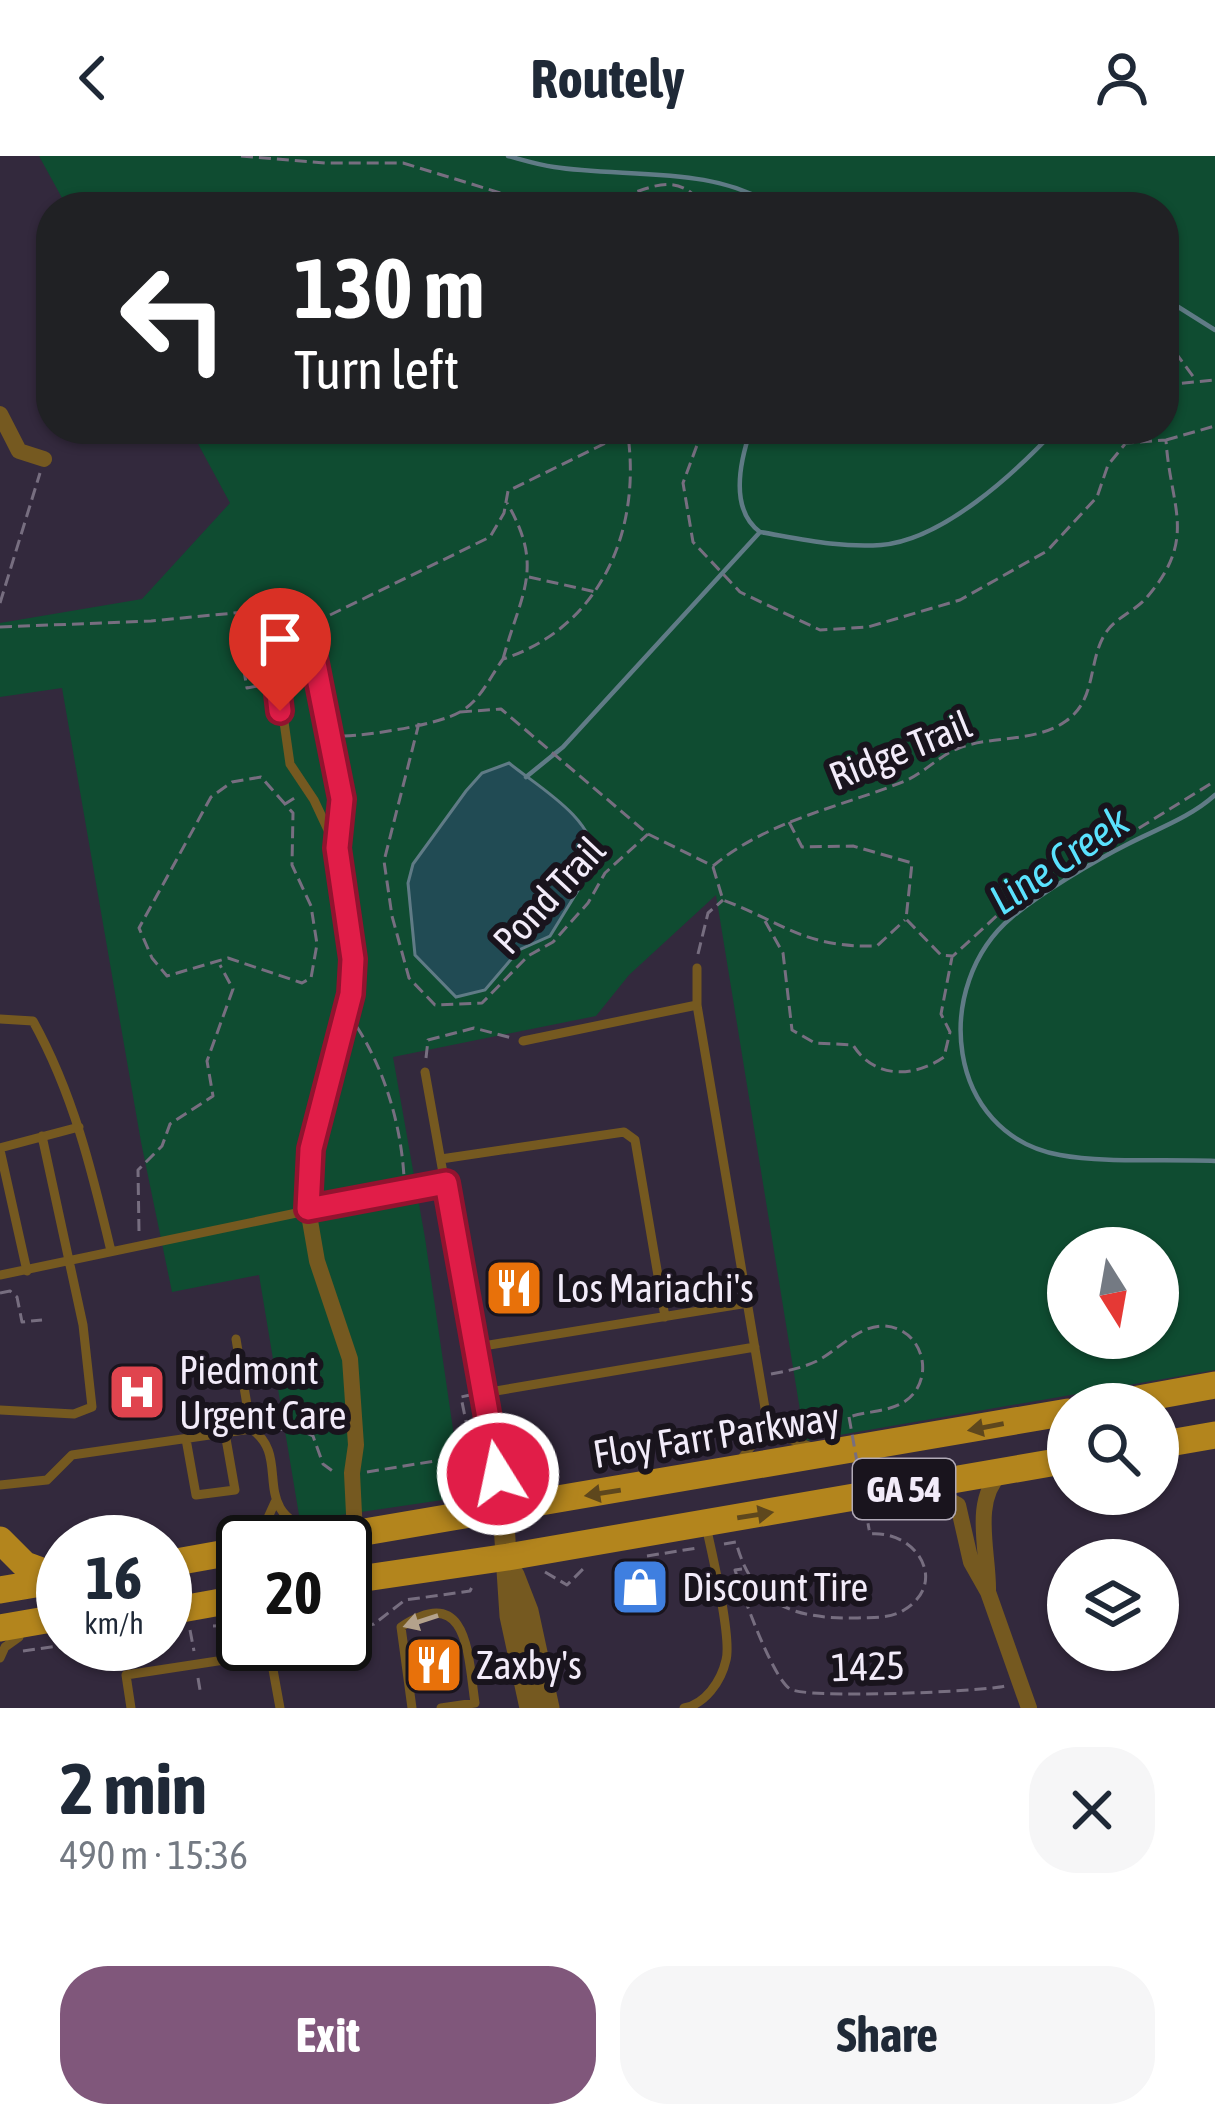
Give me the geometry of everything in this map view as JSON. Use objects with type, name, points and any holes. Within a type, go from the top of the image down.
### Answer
[{"type":"main road","points":[[1179,1391],[1215,1384]]},
{"type":"main road","name":"Floy Farr Parkway","points":[[372,1532],[1047,1416]]},
{"type":"main road","points":[[1179,1441],[1215,1435]]},
{"type":"main road","name":"GA 54","points":[[372,1577],[708,1535],[922,1486],[1047,1464]]},
{"type":"main road","points":[[0,1540],[36,1569]]},
{"type":"main road","points":[[0,1590],[36,1584]]},
{"type":"street","points":[[0,414],[19,451],[44,459]]},
{"type":"street","points":[[308,1209],[317,1262],[350,1359],[356,1444],[349,1515]]},
{"type":"street","points":[[988,1592],[984,1503],[988,1487],[1004,1471]]},
{"type":"street","points":[[922,1486],[958,1505],[971,1562],[988,1592],[1029,1708]]},
{"type":"street","points":[[503,1509],[511,1616],[530,1708]]},
{"type":"street","points":[[508,1557],[524,1596],[549,1708]]},
{"type":"lane","points":[[308,1209],[311,1149],[346,1011],[353,959],[337,848],[342,799],[314,658],[309,645],[296,638],[280,645],[274,659],[290,764],[337,848]]},
{"type":"lane","points":[[697,968],[697,1005],[766,1414],[759,1437],[728,1472]]},
{"type":"lane","points":[[523,1041],[697,1005]]},
{"type":"lane","points":[[0,1019],[33,1021],[79,1127],[111,1251]]},
{"type":"lane","points":[[425,1072],[503,1509]]},
{"type":"lane","points":[[27,1271],[0,1149],[79,1127]]},
{"type":"lane","points":[[441,1159],[624,1132],[635,1140],[665,1317]]},
{"type":"lane","points":[[0,1410],[74,1414],[92,1407],[71,1263],[42,1136]]},
{"type":"lane","points":[[0,1275],[446,1183]]},
{"type":"lane","points":[[477,1347],[748,1303]]},
{"type":"lane","points":[[236,1340],[251,1429],[267,1445],[275,1502],[286,1515]]},
{"type":"lane","points":[[484,1393],[755,1347]]},
{"type":"lane","points":[[766,1414],[785,1437],[846,1453]]},
{"type":"lane","points":[[0,1485],[47,1480],[72,1455],[251,1429]]},
{"type":"lane","points":[[186,1438],[196,1495],[235,1490],[225,1433]]},
{"type":"lane","points":[[269,1515],[275,1502]]},
{"type":"lane","points":[[684,1708],[698,1706],[710,1694],[727,1659],[708,1535]]},
{"type":"lane","points":[[412,1708],[401,1627],[415,1618],[446,1614],[455,1618],[464,1633],[475,1702],[441,1708]]},
{"type":"lane","points":[[131,1708],[126,1675],[270,1653],[280,1708]]},
{"type":"path","points":[[241,156],[403,163],[498,192]]},
{"type":"path","points":[[636,192],[667,182],[693,192]]},
{"type":"path","points":[[1179,357],[1197,382]]},
{"type":"path","points":[[1179,384],[1215,380]]},
{"type":"path","points":[[1179,436],[1215,426]]},
{"type":"path","points":[[330,615],[490,537],[508,491],[601,444]]},
{"type":"path","points":[[503,659],[527,651],[568,624],[597,593],[624,530],[631,494],[628,444]]},
{"type":"path","points":[[697,444],[683,482],[693,542],[740,592],[820,631],[868,627],[960,600],[1047,551],[1097,496],[1108,465],[1124,444]]},
{"type":"path","name":"Ridge Trail","points":[[713,866],[742,843],[910,779],[958,748],[1030,735],[1065,721],[1086,699],[1101,642],[1110,627],[1147,598],[1173,561],[1179,541],[1167,444]]},
{"type":"path","points":[[0,603],[44,459]]},
{"type":"path","points":[[460,712],[490,683],[503,659],[527,577],[525,534],[506,501]]},
{"type":"path","points":[[527,577],[597,593]]},
{"type":"path","points":[[0,627],[255,611],[288,621],[296,638]]},
{"type":"path","points":[[257,662],[243,665],[247,688],[262,685]]},
{"type":"path","points":[[330,733],[370,734],[460,712],[501,709],[648,834],[713,866],[723,900],[795,936],[847,947],[877,946],[906,919],[912,863],[853,846],[802,847],[789,822]]},
{"type":"path","name":"Pond Trail","points":[[419,723],[384,861],[392,916],[409,978],[435,1005],[482,1003],[527,956],[553,942],[588,903],[605,873],[648,834]]},
{"type":"path","points":[[261,777],[285,805],[293,814],[292,865],[310,906],[316,944],[311,978],[302,983],[229,958],[167,976],[152,958],[139,928],[211,797],[232,782],[261,777]]},
{"type":"path","points":[[765,921],[783,953],[792,1030],[815,1042],[853,1045],[874,1069],[927,1069],[944,1057],[950,1032],[941,1014],[953,956],[1014,900],[1062,876],[1215,781]]},
{"type":"path","points":[[285,805],[307,789]]},
{"type":"path","points":[[697,968],[703,925],[723,900]]},
{"type":"path","points":[[906,919],[941,955],[953,956]]},
{"type":"path","points":[[138,1245],[138,1170],[162,1146],[170,1124],[212,1096],[207,1061],[232,989],[218,962]]},
{"type":"path","points":[[346,1011],[371,1050],[396,1118],[405,1190]]},
{"type":"path","points":[[425,1072],[428,1040],[474,1028],[523,1041]]},
{"type":"path","points":[[0,1293],[10,1291],[17,1297],[22,1322],[42,1320]]},
{"type":"path","points":[[638,1557],[708,1535],[736,1542],[745,1568],[774,1604],[793,1613],[891,1616],[907,1609],[919,1596],[926,1583],[920,1556],[902,1538],[870,1534],[849,1417],[903,1403],[919,1387],[923,1355],[902,1331],[883,1326],[860,1332],[817,1361],[760,1375]]},
{"type":"path","points":[[251,1429],[300,1430],[313,1436],[331,1472],[466,1456],[471,1446],[461,1397],[484,1393]]},
{"type":"path","points":[[544,1572],[567,1585],[592,1563]]},
{"type":"path","name":"1425","points":[[745,1568],[735,1570],[753,1621],[779,1676],[794,1691],[832,1696],[959,1692],[1018,1681]]},
{"type":"path","points":[[372,1624],[405,1600],[470,1591],[474,1583]]},
{"type":"green space","points":[[39,156],[1215,156],[1215,1370],[1140,1383],[1047,1383],[1047,1399],[805,1441],[716,895],[629,975],[596,1016],[393,1057],[463,1497],[341,1515],[299,1515],[259,1275],[172,1292],[141,1142],[62,688],[0,697],[0,623],[142,599],[230,503],[198,444],[1179,444],[1179,192],[59,192]]},
{"type":"shaded area","points":[[509,763],[576,818],[593,845],[596,861],[550,936],[519,950],[485,990],[456,997],[415,955],[408,883],[413,864],[466,791],[482,773]]},
{"type":"waterway","name":"Line Creek","points":[[508,156],[554,167],[697,179],[745,192]]},
{"type":"waterway","name":"Line Creek","points":[[1179,307],[1215,330]]},
{"type":"waterway","name":"Line Creek","points":[[746,444],[741,498],[750,522],[760,532],[866,546],[905,540],[953,518],[1041,444]]},
{"type":"waterway","points":[[526,777],[563,747],[760,532]]},
{"type":"waterway","name":"Line Creek","points":[[1215,795],[1185,816],[1084,868],[1012,917],[986,946],[969,980],[961,1017],[962,1054],[973,1088],[993,1119],[1022,1142],[1077,1157],[1215,1161]]},
{"type":"place","name":"Los Mariachi's","points":[[514,1288]]},
{"type":"place","name":"Piedmont Urgent Care","points":[[137,1392]]},
{"type":"place","name":"Discount Tire","points":[[640,1587]]},
{"type":"place","name":"Zaxby's","points":[[434,1665]]},
{"type":"route","points":[[280,711],[274,659],[280,645],[296,638],[309,645],[320,678],[342,799],[337,848],[353,959],[351,994],[311,1149],[308,1209],[446,1183],[498,1474]]}]
